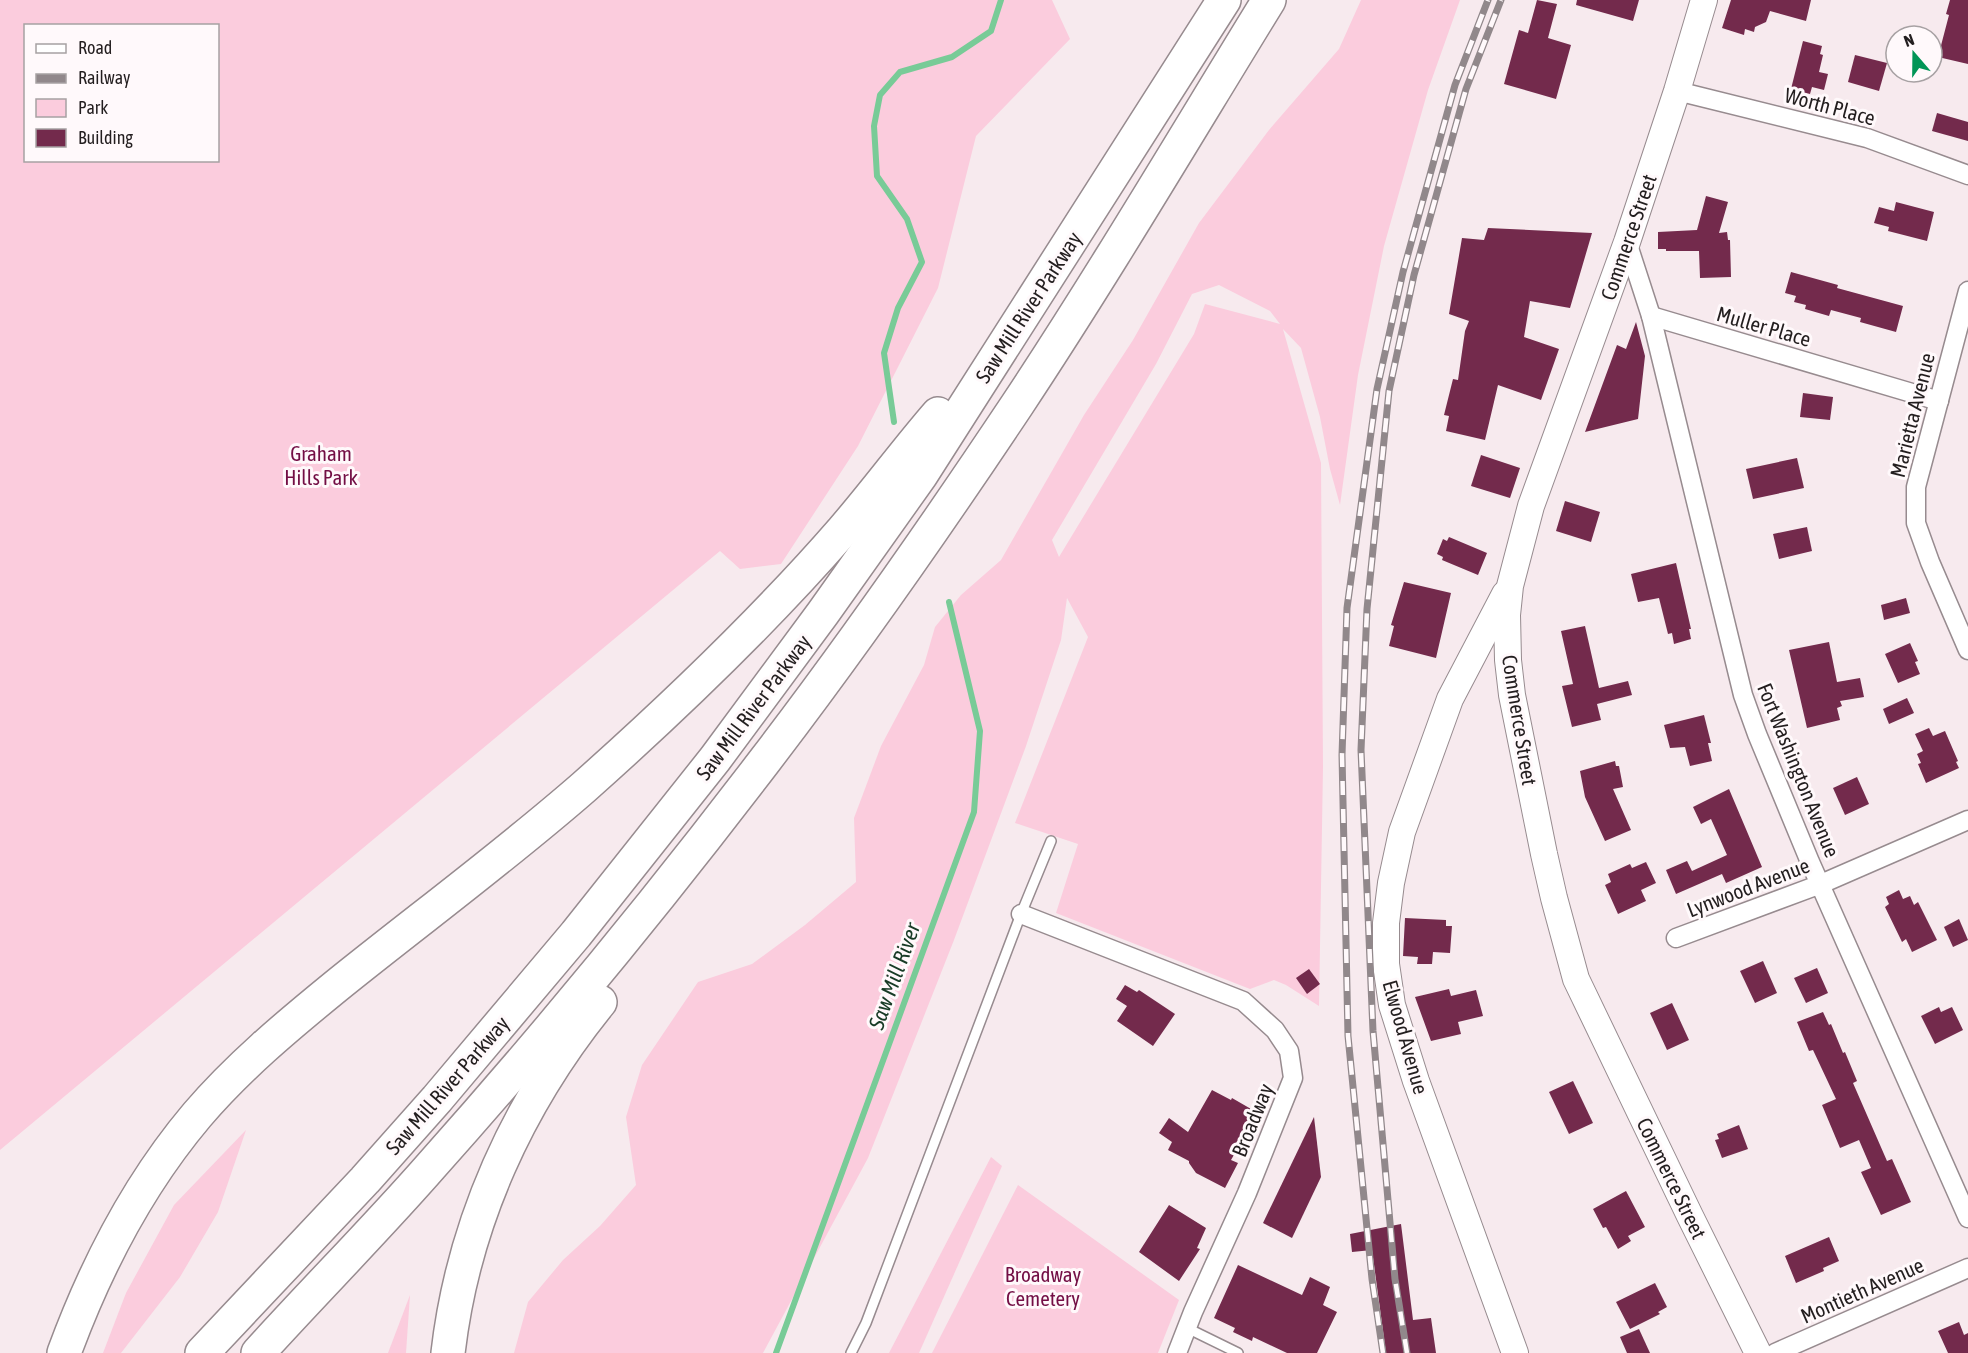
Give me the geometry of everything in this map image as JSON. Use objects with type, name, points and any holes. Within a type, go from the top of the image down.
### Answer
[{"type":"highway","name":"Saw Mill River Parkway","points":[[202,1353],[327,1221],[430,1107],[576,934],[669,818],[779,673],[858,566],[921,475],[1224,0]]},
{"type":"highway","name":"Saw Mill River Parkway","points":[[258,1353],[429,1168],[548,1031],[721,818],[787,732],[972,472],[1050,354],[1269,0]]},
{"type":"highway","points":[[64,1353],[92,1280],[128,1214],[171,1148],[220,1090],[292,1022],[574,796],[694,687],[819,558],[936,416],[1008,338]]},
{"type":"highway","points":[[448,1353],[457,1295],[476,1226],[505,1153],[538,1089],[581,1026],[690,886],[872,614]]},
{"type":"main road","name":"Commerce Street","points":[[1704,0],[1677,91],[1627,242],[1532,506],[1510,586],[1508,660],[1512,695],[1554,898],[1576,979],[1758,1353]]},
{"type":"main road","name":"Elwood Avenue","points":[[1510,586],[1450,699],[1402,832],[1391,883],[1386,923],[1386,964],[1392,1005],[1416,1081],[1515,1353]]},
{"type":"street","name":"Worth Place","points":[[1677,91],[1867,138],[1968,175]]},
{"type":"street","points":[[1627,242],[1651,316]]},
{"type":"street","name":"Marietta Avenue","points":[[1968,291],[1916,487],[1916,523],[1930,562],[1968,650]]},
{"type":"street","name":"Muller Place","points":[[1651,316],[1939,401]]},
{"type":"street","name":"Fort Washington Avenue","points":[[1651,316],[1743,695],[1757,734],[1821,884],[1968,1218]]},
{"type":"street","name":"Lynwood Avenue","points":[[1676,938],[1821,884],[1968,820]]},
{"type":"street","name":"Broadway","points":[[1021,914],[1243,1001],[1275,1030],[1289,1051],[1293,1078],[1247,1193],[1177,1353]]},
{"type":"street","name":"Montieth Avenue","points":[[1775,1353],[1968,1268]]},
{"type":"lane","points":[[851,1353],[866,1323],[1021,914],[1051,841]]},
{"type":"lane","points":[[1187,1328],[1238,1353]]},
{"type":"green space","name":"Graham Hills Park","points":[[0,0],[1052,0],[1070,39],[976,136],[938,288],[858,446],[781,564],[740,569],[720,551],[0,1150]]},
{"type":"green space","points":[[1361,0],[1460,0],[1428,90],[1384,246],[1358,375],[1340,505],[1320,417],[1301,348],[1283,329],[1321,463],[1323,767],[1319,1006],[1274,980],[1250,989],[1056,913],[1078,844],[1015,823],[1088,637],[1067,598],[1061,640],[1026,746],[954,940],[868,1158],[763,1353],[514,1353],[528,1302],[563,1260],[600,1226],[636,1185],[626,1117],[642,1065],[698,982],[752,964],[805,925],[856,882],[854,818],[881,746],[924,665],[935,627],[961,595],[1001,560],[1084,415],[1133,340],[1199,223],[1269,130],[1339,49]],"holes":[[[1219,285],[1270,311],[1280,324],[1205,304],[1194,334],[1059,557],[1052,540],[1156,364],[1192,294]]]},
{"type":"green space","points":[[246,1130],[218,1212],[180,1277],[121,1353],[103,1353],[126,1293],[174,1205]]},
{"type":"green space","points":[[991,1157],[1002,1166],[919,1353],[889,1353]]},
{"type":"green space","name":"Broadway Cemetery","points":[[1018,1185],[1179,1300],[1158,1353],[932,1353]]},
{"type":"green space","points":[[410,1295],[406,1353],[388,1353]]},
{"type":"building","points":[[1537,0],[1557,4],[1548,38],[1571,45],[1556,99],[1504,84],[1519,30],[1528,33]]},
{"type":"building","points":[[1577,0],[1639,0],[1633,21],[1576,5]]},
{"type":"building","points":[[1731,0],[1811,0],[1806,21],[1770,11],[1766,22],[1755,27],[1754,32],[1745,29],[1744,35],[1722,28]]},
{"type":"building","points":[[1950,0],[1968,0],[1968,64],[1944,58],[1944,34],[1949,15],[1946,14]]},
{"type":"building","points":[[1803,41],[1822,46],[1820,54],[1823,55],[1819,72],[1828,74],[1824,90],[1812,87],[1810,94],[1791,89]]},
{"type":"building","points":[[1855,55],[1884,62],[1884,74],[1879,91],[1848,82]]},
{"type":"building","points":[[1937,113],[1968,122],[1968,141],[1932,131]]},
{"type":"building","points":[[1706,196],[1728,202],[1719,233],[1727,232],[1728,240],[1730,240],[1731,277],[1700,278],[1699,251],[1658,249],[1658,232],[1697,230]]},
{"type":"building","points":[[1896,202],[1934,212],[1927,241],[1888,231],[1889,227],[1874,223],[1879,207],[1894,211]]},
{"type":"building","points":[[1488,228],[1592,233],[1570,308],[1530,301],[1524,337],[1559,349],[1541,400],[1498,385],[1485,440],[1446,431],[1449,416],[1444,415],[1453,379],[1458,380],[1465,331],[1469,321],[1449,314],[1462,238],[1484,240]]},
{"type":"building","points":[[1791,272],[1838,285],[1837,288],[1903,306],[1896,332],[1860,322],[1861,318],[1831,310],[1829,316],[1805,309],[1806,305],[1794,302],[1796,296],[1785,293]]},
{"type":"building","points":[[1636,322],[1645,356],[1638,419],[1585,432],[1617,345],[1626,349]]},
{"type":"building","points":[[1803,393],[1833,397],[1830,420],[1800,417]]},
{"type":"building","points":[[1481,455],[1520,468],[1510,498],[1471,486]]},
{"type":"building","points":[[1797,458],[1804,488],[1753,499],[1746,469]]},
{"type":"building","points":[[1565,501],[1600,512],[1591,542],[1556,531]]},
{"type":"building","points":[[1807,527],[1812,551],[1779,559],[1773,534]]},
{"type":"building","points":[[1449,537],[1487,553],[1478,575],[1442,560],[1443,557],[1437,554],[1443,539],[1447,541]]},
{"type":"building","points":[[1676,563],[1691,629],[1689,629],[1691,639],[1674,644],[1672,633],[1668,634],[1659,598],[1638,602],[1631,574]]},
{"type":"building","points":[[1404,582],[1451,593],[1436,658],[1389,646],[1394,626],[1391,625]]},
{"type":"building","points":[[1906,598],[1910,613],[1884,620],[1881,605]]},
{"type":"building","points":[[1585,626],[1599,688],[1628,681],[1632,695],[1597,704],[1601,720],[1572,727],[1562,686],[1573,684],[1561,631]]},
{"type":"building","points":[[1829,642],[1837,682],[1860,678],[1864,697],[1840,701],[1842,706],[1837,708],[1840,720],[1807,728],[1789,650]]},
{"type":"building","points":[[1910,643],[1918,661],[1915,662],[1920,674],[1898,683],[1885,654]]},
{"type":"building","points":[[1907,698],[1914,713],[1889,724],[1883,709]]},
{"type":"building","points":[[1704,715],[1711,743],[1708,743],[1712,761],[1690,766],[1685,747],[1670,748],[1664,725]]},
{"type":"building","points":[[1929,728],[1933,736],[1945,731],[1959,768],[1926,783],[1918,764],[1921,763],[1917,754],[1923,751],[1915,734]]},
{"type":"building","points":[[1615,761],[1616,766],[1619,766],[1623,787],[1613,789],[1631,830],[1605,841],[1585,797],[1580,771]]},
{"type":"building","points":[[1857,777],[1869,804],[1845,815],[1833,788]]},
{"type":"building","points":[[1729,789],[1762,867],[1726,883],[1722,874],[1676,894],[1666,870],[1687,861],[1692,871],[1727,855],[1711,819],[1701,824],[1693,807]]},
{"type":"building","points":[[1646,862],[1656,883],[1641,890],[1646,901],[1618,914],[1605,885],[1611,882],[1608,874],[1630,864],[1632,868]]},
{"type":"building","points":[[1899,890],[1903,899],[1910,896],[1914,905],[1918,902],[1937,940],[1912,952],[1906,939],[1902,942],[1885,907],[1889,904],[1886,897]]},
{"type":"building","points":[[1405,918],[1446,920],[1446,926],[1452,926],[1450,953],[1433,952],[1432,964],[1417,964],[1418,957],[1403,956]]},
{"type":"building","points":[[1959,919],[1968,940],[1953,947],[1944,927]]},
{"type":"building","points":[[1763,961],[1777,993],[1755,1003],[1740,971]]},
{"type":"building","points":[[1817,968],[1828,993],[1806,1003],[1794,978]]},
{"type":"building","points":[[1309,969],[1320,984],[1307,994],[1296,978]]},
{"type":"building","points":[[1125,985],[1137,992],[1139,990],[1175,1014],[1153,1046],[1117,1021],[1127,1006],[1116,999]]},
{"type":"building","points":[[1449,989],[1451,996],[1476,990],[1483,1016],[1458,1022],[1461,1034],[1431,1041],[1415,997]]},
{"type":"building","points":[[1672,1003],[1689,1040],[1667,1050],[1650,1013]]},
{"type":"building","points":[[1939,1007],[1941,1012],[1952,1007],[1963,1030],[1935,1044],[1921,1016]]},
{"type":"building","points":[[1823,1012],[1829,1025],[1831,1024],[1843,1053],[1845,1052],[1857,1081],[1853,1083],[1887,1161],[1892,1159],[1911,1202],[1881,1215],[1861,1172],[1871,1168],[1859,1140],[1840,1148],[1822,1105],[1836,1099],[1813,1050],[1809,1051],[1797,1022]]},
{"type":"building","points":[[1573,1081],[1593,1123],[1569,1134],[1549,1092]]},
{"type":"building","points":[[1212,1090],[1258,1113],[1231,1160],[1238,1163],[1225,1188],[1196,1173],[1189,1161],[1168,1150],[1172,1142],[1159,1133],[1169,1118],[1188,1132]]},
{"type":"building","points":[[1314,1117],[1321,1177],[1292,1238],[1263,1223]]},
{"type":"building","points":[[1739,1125],[1748,1149],[1722,1158],[1715,1140],[1719,1139],[1717,1134]]},
{"type":"building","points":[[1626,1191],[1645,1227],[1628,1236],[1631,1241],[1618,1249],[1593,1209]]},
{"type":"building","points":[[1169,1205],[1206,1228],[1197,1248],[1200,1249],[1179,1281],[1139,1252]]},
{"type":"building","points":[[1401,1224],[1413,1320],[1431,1318],[1436,1353],[1386,1353],[1372,1250],[1352,1252],[1350,1234]]},
{"type":"building","points":[[1829,1237],[1839,1261],[1823,1268],[1824,1271],[1796,1283],[1785,1256]]},
{"type":"building","points":[[1238,1265],[1302,1295],[1310,1277],[1330,1287],[1323,1305],[1337,1312],[1317,1353],[1287,1353],[1253,1337],[1252,1341],[1233,1332],[1235,1328],[1214,1318]]},
{"type":"building","points":[[1655,1283],[1667,1307],[1658,1312],[1660,1314],[1630,1329],[1616,1302]]},
{"type":"building","points":[[1959,1322],[1964,1335],[1968,1333],[1968,1353],[1948,1353],[1938,1331]]},
{"type":"building","points":[[1639,1329],[1650,1353],[1627,1353],[1620,1337]]},
{"type":"waterway","name":"Saw Mill River","points":[[894,422],[884,353],[898,308],[922,262],[907,219],[877,176],[874,126],[880,95],[900,72],[952,57],[991,31],[1001,0]]},
{"type":"waterway","name":"Saw Mill River","points":[[776,1353],[974,812],[980,731],[949,602]]},
{"type":"railway","points":[[1383,1353],[1372,1279],[1348,1036],[1342,755],[1347,608],[1377,389],[1403,272],[1455,85],[1488,0]]},
{"type":"railway","points":[[1407,1353],[1395,1279],[1373,1031],[1361,750],[1367,609],[1389,391],[1414,275],[1466,89],[1501,0]]}]
